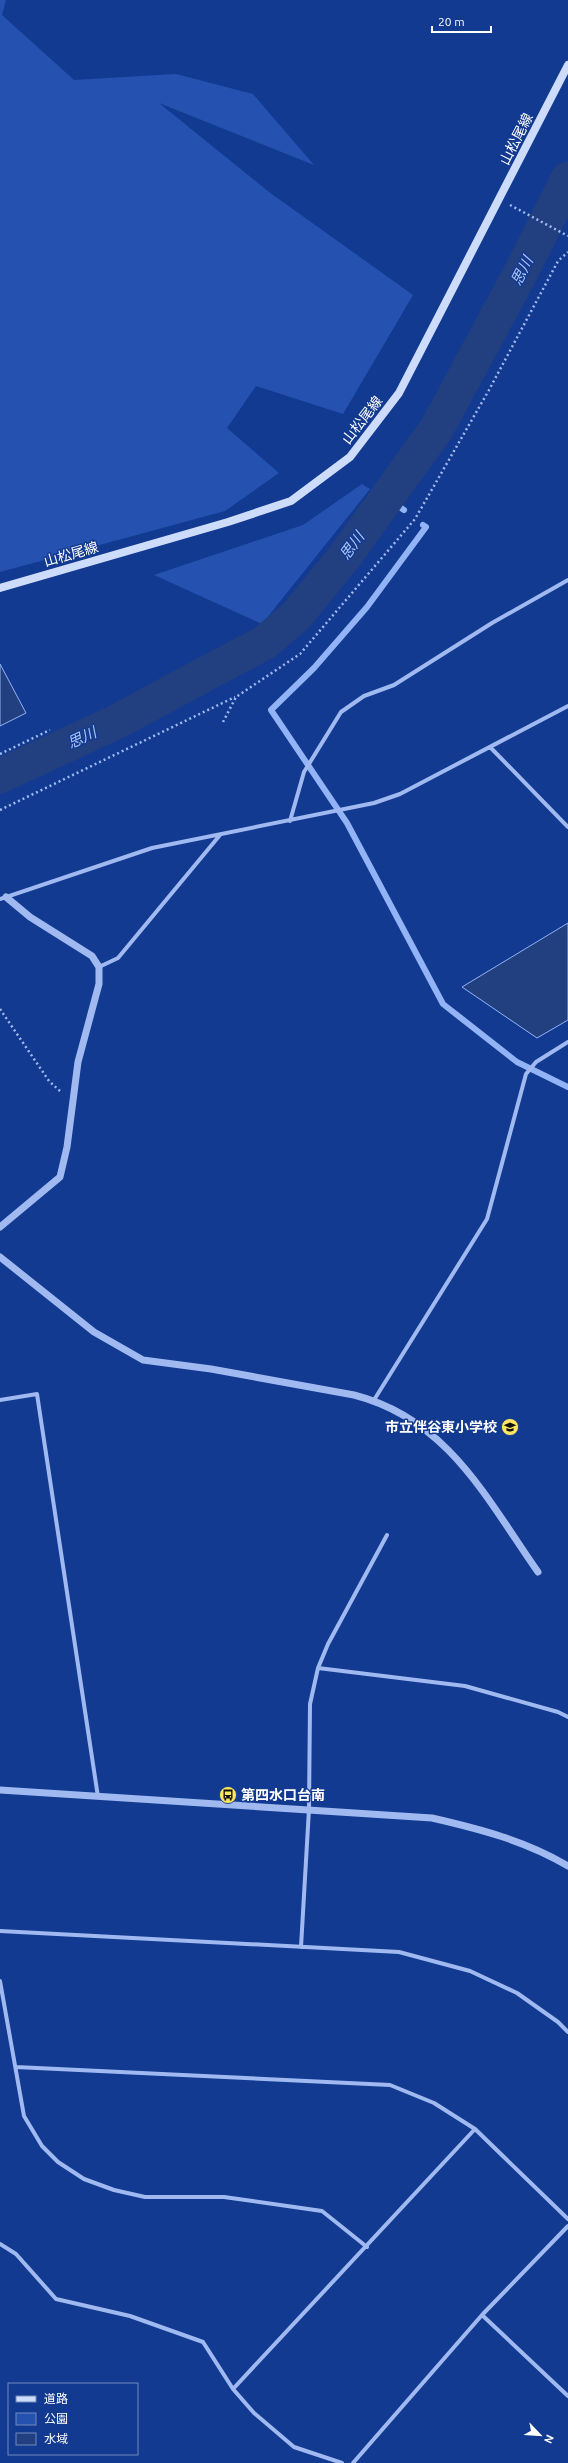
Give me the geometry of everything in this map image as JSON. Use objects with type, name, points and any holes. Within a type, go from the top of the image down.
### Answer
[{"type":"main road","name":"山松尾線","points":[[0,588],[228,522],[291,501],[350,457],[399,393],[568,65]]},
{"type":"street","points":[[290,821],[304,772],[315,757],[341,712],[364,696],[394,685],[492,623],[568,580]]},
{"type":"street","points":[[3,898],[152,848],[290,821],[400,794],[567,708]]},
{"type":"street","points":[[490,747],[568,827]]},
{"type":"street","points":[[99,967],[118,958],[221,835]]},
{"type":"street","points":[[0,1227],[60,1176],[67,1147],[78,1062],[99,984],[99,967],[92,956],[3,898]]},
{"type":"street","points":[[374,1400],[487,1219],[526,1074],[536,1062],[568,1042]]},
{"type":"street","points":[[0,1257],[94,1332],[143,1360],[211,1368],[374,1400],[409,1416],[447,1447],[472,1477],[538,1572]]},
{"type":"street","points":[[0,1400],[37,1394],[98,1797]]},
{"type":"street","points":[[301,1947],[309,1809],[310,1704],[318,1668],[328,1644],[387,1535]]},
{"type":"street","points":[[318,1668],[464,1686],[558,1712],[568,1717]]},
{"type":"street","points":[[0,1790],[432,1818],[490,1832],[547,1854],[568,1866]]},
{"type":"street","points":[[0,1931],[399,1952],[470,1971],[517,1993],[558,2022],[568,2032]]},
{"type":"street","points":[[0,1981],[24,2116],[42,2146],[58,2162],[84,2179],[114,2190],[145,2197],[224,2197],[322,2211],[367,2247]]},
{"type":"street","points":[[16,2067],[390,2085],[434,2103],[475,2129],[568,2219]]},
{"type":"street","points":[[233,2389],[367,2247],[475,2129]]},
{"type":"street","points":[[353,2463],[482,2315],[568,2226]]},
{"type":"street","points":[[0,2244],[16,2254],[56,2298],[130,2316],[203,2342],[233,2389],[254,2413],[294,2446],[342,2463]]},
{"type":"street","points":[[482,2315],[568,2396]]},
{"type":"path","points":[[524,212],[568,236]]},
{"type":"path","points":[[0,810],[236,697],[300,654],[415,519],[489,390],[558,261],[568,252]]},
{"type":"path","points":[[222,722],[236,697]]},
{"type":"path","points":[[0,754],[50,730]]},
{"type":"path","points":[[0,1009],[49,1081],[61,1092],[73,1098]]},
{"type":"green space","points":[[0,0],[6,0],[2,15],[74,80],[176,74],[253,94],[314,165],[159,103],[269,192],[413,295],[343,414],[256,386],[227,428],[279,473],[225,511],[0,572]]},
{"type":"green space","points":[[362,484],[370,489],[262,624],[154,575],[303,525]]},
{"type":"water","points":[[0,664],[26,713],[0,726]]},
{"type":"water","points":[[568,923],[568,1020],[537,1038],[462,987]]},
{"type":"waterway","name":"思川","points":[[0,776],[118,721],[264,643],[296,616],[345,556],[437,428],[519,276],[568,179]]},
{"type":"waterway","points":[[387,498],[404,510]]},
{"type":"waterway","points":[[423,525],[426,527],[367,607],[314,668],[271,710],[347,823],[443,1004],[517,1062],[568,1087]]},
{"type":"place","name":"市立伴谷東小学校","points":[[510,1427]]},
{"type":"place","name":"第四水口台南","points":[[228,1795]]}]
